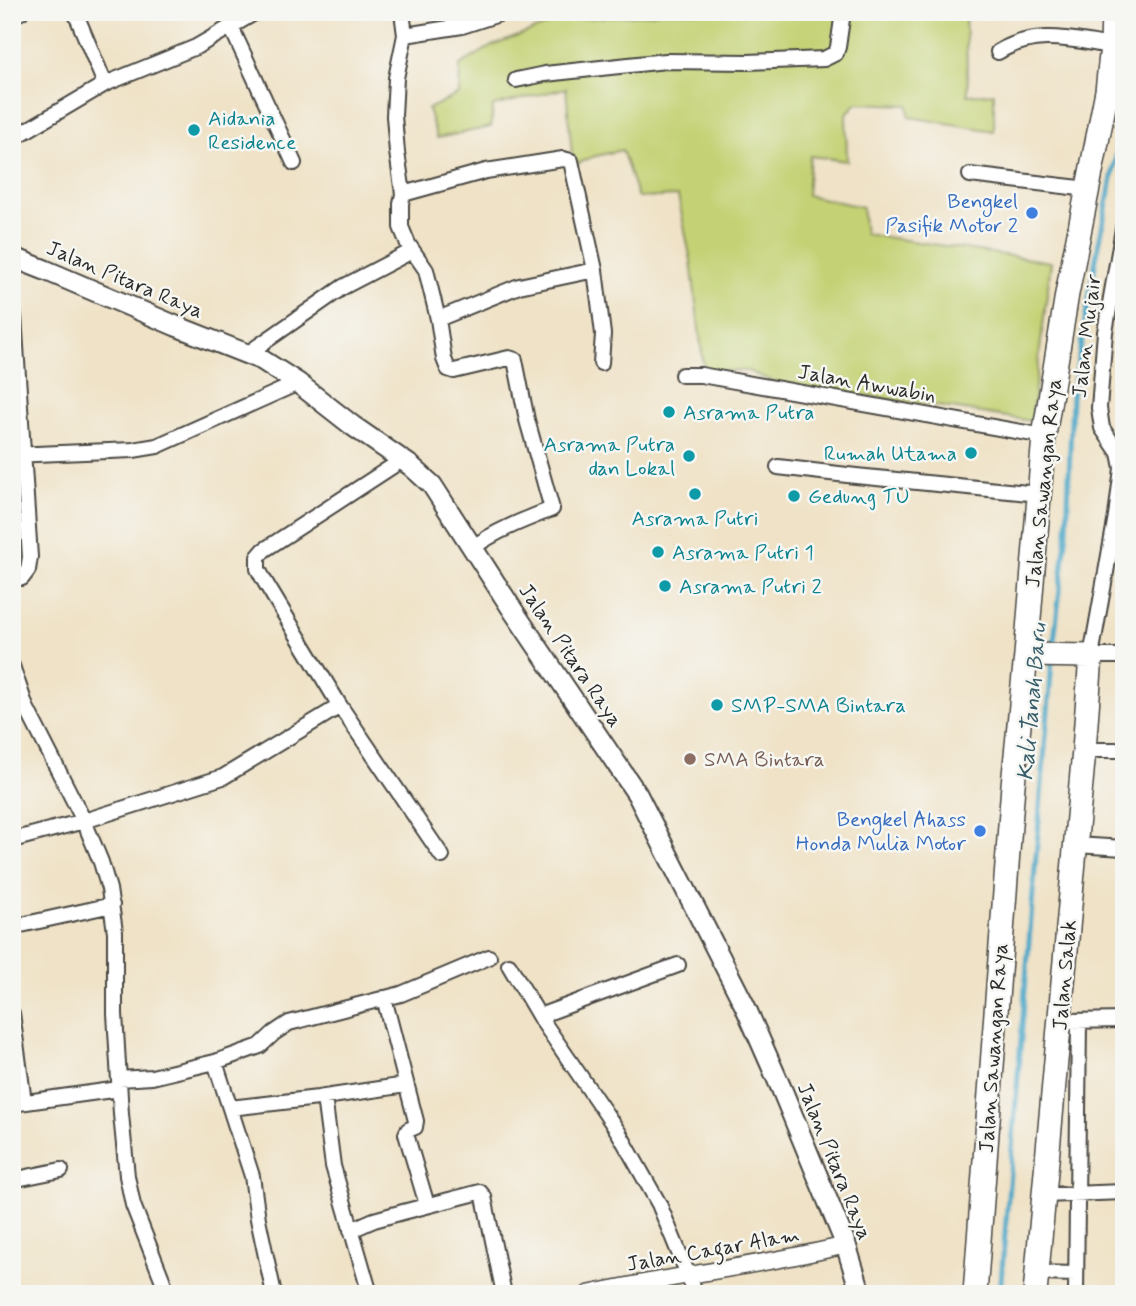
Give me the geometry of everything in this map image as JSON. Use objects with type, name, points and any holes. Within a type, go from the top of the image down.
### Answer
[{"type":"highway","name":"Jalan Sawangan Raya","points":[[975,1294],[1013,786],[1034,655],[1044,436],[1067,294],[1103,115],[1112,46],[1113,12]]},
{"type":"highway","points":[[1034,655],[1081,656]]},
{"type":"highway","name":"Jalan Salak","points":[[1036,1283],[1069,1021],[1076,845],[1084,750],[1081,656]]},
{"type":"main road","name":"Jalan Pitara Raya","points":[[12,257],[274,367],[432,485],[637,794],[745,1006],[846,1245],[861,1294]]},
{"type":"street","points":[[12,15],[21,12]]},
{"type":"street","points":[[75,12],[105,84]]},
{"type":"street","points":[[12,139],[105,84],[196,47],[256,12]]},
{"type":"street","points":[[402,12],[405,35],[396,78],[394,116],[403,194],[401,227],[412,251],[426,270],[448,369],[451,371],[515,359],[527,420],[552,509],[511,524],[472,548]]},
{"type":"street","points":[[405,35],[462,26],[505,12]]},
{"type":"street","points":[[516,80],[545,74],[666,61],[824,60],[836,53],[843,12]]},
{"type":"street","points":[[232,27],[294,163]]},
{"type":"street","points":[[998,52],[1012,43],[1037,38],[1112,46]]},
{"type":"street","points":[[403,194],[486,171],[568,159],[572,165],[595,270],[603,334],[601,363]]},
{"type":"street","points":[[970,175],[1088,189]]},
{"type":"street","name":"Jalan Mujair","points":[[1081,656],[1108,561],[1121,485],[1123,459],[1102,428],[1099,408],[1103,348],[1116,312],[1124,223]]},
{"type":"street","points":[[247,354],[343,287],[412,251]]},
{"type":"street","points":[[438,319],[519,286],[595,270]]},
{"type":"street","points":[[13,316],[17,455],[30,557],[28,570],[22,578]]},
{"type":"street","name":"Jalan Awwabin","points":[[682,375],[701,375],[1044,436]]},
{"type":"street","points":[[17,455],[133,450],[157,446],[298,383]]},
{"type":"street","points":[[402,460],[264,550],[258,557],[258,569],[340,706],[442,856]]},
{"type":"street","points":[[778,467],[1040,494]]},
{"type":"street","points":[[1108,561],[1124,561]]},
{"type":"street","points":[[1081,656],[1124,656]]},
{"type":"street","points":[[12,666],[31,720],[101,862],[112,905],[115,932],[115,1014],[127,1176],[133,1205],[168,1294]]},
{"type":"street","points":[[12,840],[83,821],[223,777],[340,706]]},
{"type":"street","points":[[1084,750],[1124,750]]},
{"type":"street","points":[[1076,845],[1124,848]]},
{"type":"street","points":[[12,927],[112,905]]},
{"type":"street","points":[[12,1013],[18,1103],[215,1062],[260,1046],[289,1023],[401,994],[489,957]]},
{"type":"street","points":[[509,964],[539,1016],[638,1165],[659,1203],[696,1294]]},
{"type":"street","points":[[539,1016],[678,965]]},
{"type":"street","points":[[384,998],[416,1125],[406,1133],[427,1205]]},
{"type":"street","points":[[1076,1294],[1077,1194],[1069,1021],[1124,1020]]},
{"type":"street","points":[[215,1062],[252,1176],[274,1294]]},
{"type":"street","points":[[230,1108],[406,1085]]},
{"type":"street","points":[[324,1097],[333,1166],[370,1294]]},
{"type":"street","points":[[12,1180],[61,1170]]},
{"type":"street","points":[[351,1230],[374,1220],[480,1192],[504,1294]]},
{"type":"street","points":[[1045,1195],[1124,1192]]},
{"type":"street","name":"Jalan Cagar Alam","points":[[590,1294],[846,1245]]},
{"type":"street","points":[[1036,1283],[1076,1274]]},
{"type":"green space","points":[[659,12],[965,12],[968,95],[994,93],[994,131],[909,117],[908,105],[857,103],[846,114],[847,161],[810,156],[807,195],[862,207],[865,234],[1051,262],[1031,421],[776,383],[748,371],[704,371],[691,261],[678,196],[638,198],[622,150],[592,157],[573,166],[566,88],[493,106],[491,127],[437,138],[428,109],[459,94],[460,65],[492,46],[561,20]]},
{"type":"waterway","name":"Kali Tanah Baru","points":[[1053,649],[1067,531],[1072,396],[1124,118]]},
{"type":"waterway","name":"Kali Tanah Baru","points":[[1000,1294],[1052,662]]},
{"type":"place","name":"Aidania Residence","points":[[194,130]]},
{"type":"place","name":"Bengkel Pasifik Motor 2","points":[[1032,213]]},
{"type":"place","name":"Asrama Putra","points":[[669,412]]},
{"type":"place","name":"Rumah Utama","points":[[971,453]]},
{"type":"place","name":"Asrama Putra dan Lokal","points":[[689,456]]},
{"type":"place","name":"Asrama Putri","points":[[695,494]]},
{"type":"place","name":"Gedung TU","points":[[794,496]]},
{"type":"place","name":"Asrama Putri 1","points":[[658,552]]},
{"type":"place","name":"Asrama Putri 2","points":[[665,586]]},
{"type":"place","name":"SMP-SMA Bintara","points":[[717,705]]},
{"type":"place","name":"SMA Bintara","points":[[690,759]]},
{"type":"place","name":"Bengkel Ahass Honda Mulia Motor","points":[[980,831]]}]
